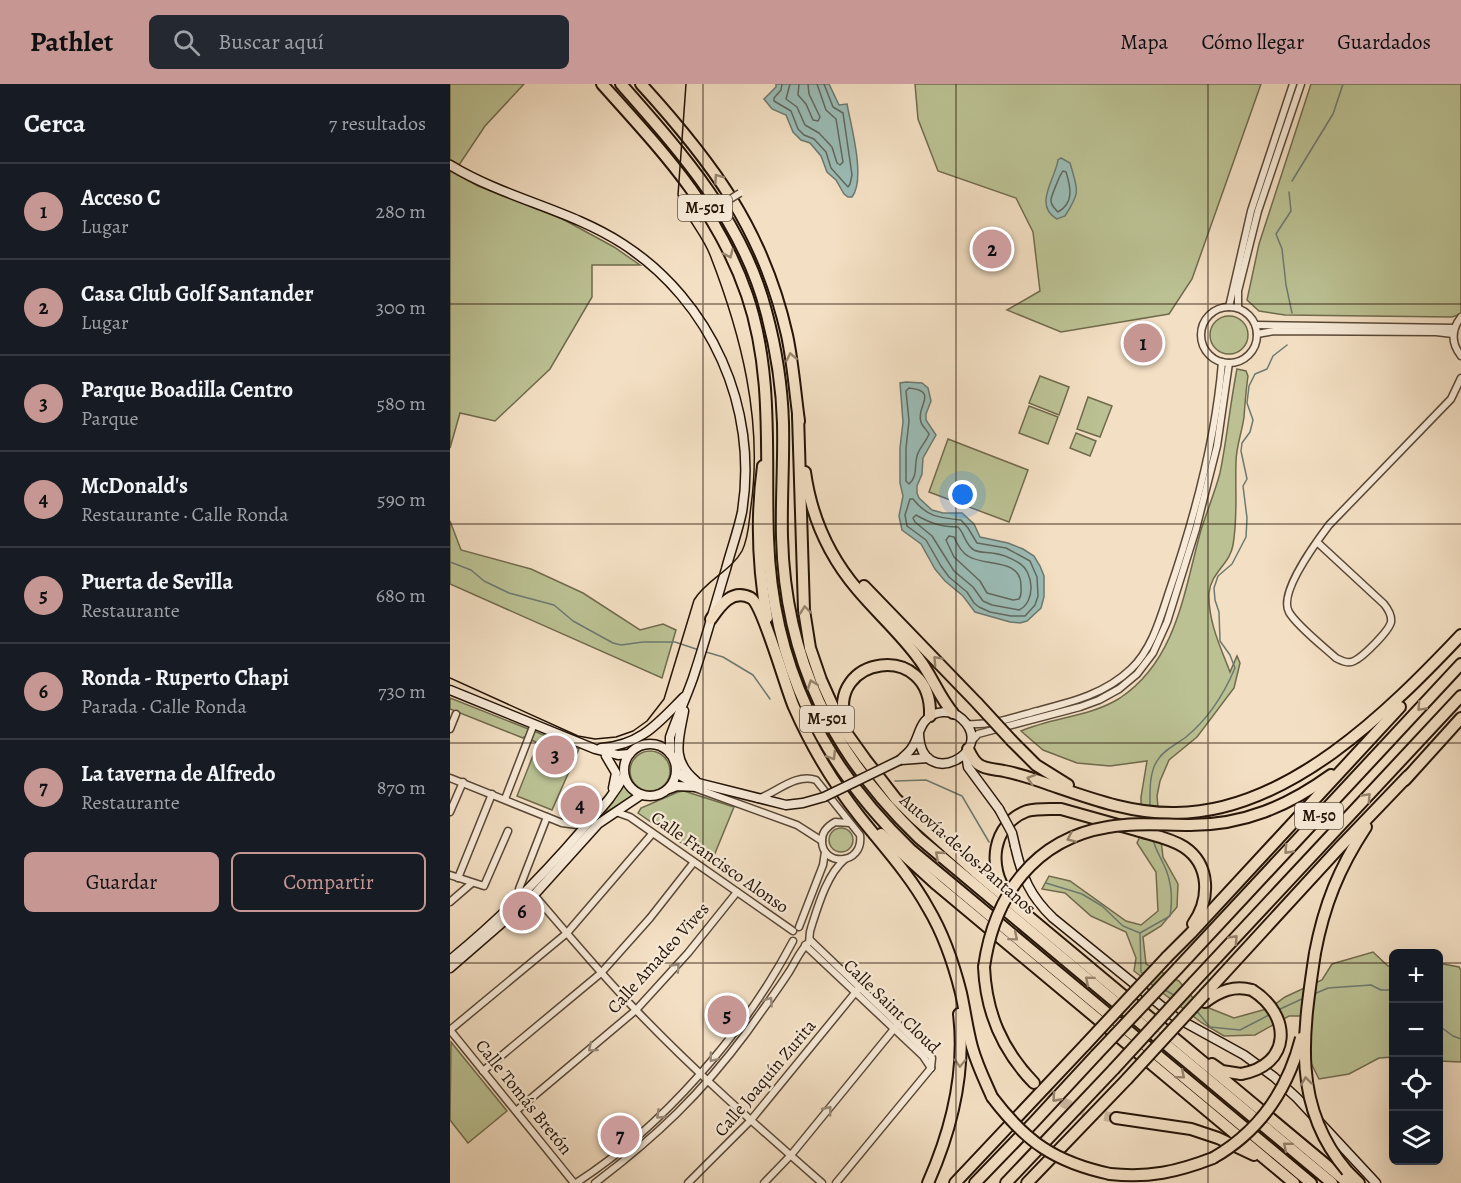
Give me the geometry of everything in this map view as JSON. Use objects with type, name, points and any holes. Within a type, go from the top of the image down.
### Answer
[{"type":"highway","name":"Autovía de los Pantanos","points":[[602,84],[681,174],[705,208],[726,247],[747,297],[764,374],[768,437],[770,575],[785,652],[800,695],[819,735],[843,772],[884,824],[933,869],[1311,1183]]},
{"type":"highway","name":"Autovía de los Pantanos","points":[[621,84],[689,162],[716,201],[738,238],[766,308],[781,393],[782,536],[784,576],[790,614],[813,690],[847,754],[872,788],[919,838],[1332,1183]]},
{"type":"highway","points":[[640,84],[702,155],[729,193],[751,231],[768,268],[782,316],[794,372],[807,485],[813,511],[822,532],[837,562],[856,588],[920,660],[944,703],[953,713]]},
{"type":"highway","points":[[798,415],[804,610],[809,639],[821,680],[840,721],[879,779],[915,818],[980,876],[1348,1183]]},
{"type":"highway","points":[[768,437],[765,443],[760,490],[758,537],[760,574],[773,648]]},
{"type":"highway","points":[[822,532],[852,574],[1036,765],[1056,780],[1107,802]]},
{"type":"highway","points":[[711,619],[723,602],[730,597],[751,599],[760,609],[795,709],[818,755],[846,799],[891,855],[928,908],[942,937],[960,991],[980,1072],[992,1097],[1027,1137],[1048,1152],[1074,1165],[1110,1174],[1134,1177],[1154,1176],[1189,1168],[1213,1158],[1243,1138],[1261,1120],[1286,1083],[1298,1052],[1321,924],[1330,892],[1347,857],[1366,828],[1408,776],[1461,718]]},
{"type":"highway","points":[[968,748],[979,765],[987,769],[1006,771],[1091,800],[1137,809],[1177,813],[1228,806],[1275,787],[1356,736],[1389,709],[1461,635]]},
{"type":"highway","name":"M-50","points":[[955,1183],[1461,641]]},
{"type":"highway","points":[[854,742],[844,720],[844,692],[858,675],[868,668],[891,664],[909,670],[919,679],[926,691],[930,717]]},
{"type":"highway","name":"M-50","points":[[975,1183],[1461,664]]},
{"type":"highway","name":"M-50","points":[[1006,1183],[1461,696]]},
{"type":"highway","points":[[1034,1083],[1010,1055],[1000,1039],[988,1004],[984,967],[989,936],[1003,902],[1023,873],[1045,853],[1070,838],[1107,827],[1130,824],[1190,825],[1233,822],[1264,814],[1312,789],[1355,754]]},
{"type":"highway","name":"M-50","points":[[1127,1079],[1408,776]]},
{"type":"highway","points":[[837,784],[885,838],[937,885],[1293,1183]]},
{"type":"highway","points":[[1020,908],[1001,886],[996,871],[994,856],[1002,832],[1014,819],[1027,811],[1060,809],[1170,840],[1183,846],[1194,856],[1200,865],[1206,888],[1198,918],[1176,948]]},
{"type":"highway","points":[[928,1183],[941,1153],[956,1103],[961,1067],[960,1026],[951,963]]},
{"type":"highway","points":[[1312,969],[1306,1035],[1306,1082],[1309,1099],[1323,1136],[1347,1171],[1359,1183]]},
{"type":"highway","points":[[1027,1183],[1206,1001],[1228,989],[1238,988],[1252,990],[1264,997],[1273,1007],[1281,1031],[1280,1043],[1275,1055],[1266,1065],[1241,1074],[1222,1071],[1194,1053]]},
{"type":"highway","points":[[1116,1118],[1191,1129],[1218,1138],[1254,1156],[1293,1183]]},
{"type":"street","points":[[1228,307],[1251,211],[1293,84]]},
{"type":"street","points":[[1238,308],[1238,291],[1258,211],[1301,84]]},
{"type":"street","points":[[450,165],[508,194],[590,224],[645,259],[681,294],[708,333],[724,365],[734,393],[744,453],[742,512],[706,639],[688,693],[674,725],[669,744],[676,776],[669,789]]},
{"type":"street","points":[[698,219],[740,193]]},
{"type":"street","points":[[1228,307],[1238,308],[1251,317],[1256,325],[1255,347],[1249,356],[1239,362],[1226,363],[1215,359],[1206,351],[1201,334],[1208,316],[1216,310],[1228,307]]},
{"type":"street","points":[[1461,317],[1454,331],[1454,345],[1461,356]]},
{"type":"street","points":[[1256,325],[1454,331]]},
{"type":"street","points":[[1257,334],[1454,331]]},
{"type":"street","points":[[966,724],[978,725],[1015,717],[1097,693],[1116,683],[1133,668],[1148,648],[1178,565],[1192,514],[1226,363]]},
{"type":"street","points":[[952,763],[968,748],[978,734],[1099,700],[1119,689],[1137,674],[1153,653],[1167,622],[1196,529],[1217,446],[1226,363]]},
{"type":"street","points":[[1317,542],[1390,612],[1391,622],[1387,630],[1354,661],[1346,662],[1336,658],[1289,614],[1288,596],[1300,567],[1317,542],[1329,525],[1451,399],[1461,378]]},
{"type":"street","points":[[450,690],[595,749],[618,755],[629,754],[639,746],[651,744],[666,737],[674,725]]},
{"type":"street","points":[[595,749],[617,747],[641,737],[688,693]]},
{"type":"street","points":[[688,693],[678,750],[684,769],[699,783]]},
{"type":"street","points":[[676,770],[686,779],[713,788],[775,804],[794,805],[824,797],[900,760],[910,750],[925,721],[937,713],[953,713],[969,729],[966,761],[1012,832],[1022,872],[1039,905],[1175,1017],[1244,1056],[1274,1077],[1297,1098],[1376,1183]]},
{"type":"street","points":[[450,729],[456,714]]},
{"type":"street","points":[[504,799],[534,724]]},
{"type":"street","points":[[919,734],[922,751],[928,758]]},
{"type":"street","points":[[651,744],[670,753]]},
{"type":"street","points":[[595,749],[624,772],[630,788],[641,795],[653,797],[669,789],[689,786],[713,788]]},
{"type":"street","points":[[450,960],[523,896],[611,799],[624,772],[629,754]]},
{"type":"street","points":[[604,807],[616,777],[613,766],[606,756]]},
{"type":"street","points":[[900,760],[928,758],[944,764],[952,763],[967,769],[975,776]]},
{"type":"street","points":[[450,777],[577,831],[585,826]]},
{"type":"street","points":[[595,1183],[648,1141],[708,1081],[759,1015],[790,970],[806,943],[833,873],[845,859],[855,854],[860,845],[860,835],[820,783],[810,777],[800,778],[757,799]]},
{"type":"street","points":[[450,813],[463,782]]},
{"type":"street","points":[[689,786],[797,825],[822,841]]},
{"type":"street","points":[[458,878],[492,794]]},
{"type":"street","points":[[450,968],[534,895],[589,833],[641,795]]},
{"type":"street","name":"Calle Francisco Alonso","points":[[626,805],[630,817]]},
{"type":"street","name":"Calle Francisco Alonso","points":[[616,812],[630,817],[793,931]]},
{"type":"street","points":[[523,896],[519,889],[547,817]]},
{"type":"street","points":[[575,1183],[641,1133],[701,1073],[750,1008],[784,957],[792,940],[793,931],[800,927],[824,865],[825,851],[822,841],[824,831],[831,824],[840,821],[850,823]]},
{"type":"street","points":[[562,823],[585,826]]},
{"type":"street","points":[[569,828],[574,840]]},
{"type":"street","points":[[450,875],[472,883],[486,885],[508,831]]},
{"type":"street","points":[[450,1030],[567,933],[652,834]]},
{"type":"street","points":[[825,851],[835,859],[845,859]]},
{"type":"street","points":[[483,1071],[601,973],[650,918],[694,862]]},
{"type":"street","points":[[450,902],[472,883]]},
{"type":"street","name":"Calle Amadeo Vives","points":[[516,1112],[636,1010],[688,953],[737,892]]},
{"type":"street","points":[[534,895],[636,1010],[708,1081],[822,1183]]},
{"type":"street","points":[[800,927],[809,932]]},
{"type":"street","points":[[792,940],[797,945],[806,943]]},
{"type":"street","name":"Calle Saint Cloud","points":[[806,943],[932,1058],[932,1068],[836,1183]]},
{"type":"street","name":"Calle Joaquín Zurita","points":[[688,1183],[751,1120],[858,990]]},
{"type":"street","points":[[764,1183],[791,1155],[896,1027]]},
{"type":"street","name":"Calle Tomás Bretón","points":[[450,1030],[575,1183]]},
{"type":"green space","points":[[450,84],[524,84],[485,126],[459,165],[450,159]]},
{"type":"green space","points":[[915,84],[1261,84],[1192,279],[1169,314],[1061,332],[1007,310],[1040,291],[1033,232],[1016,198],[938,171],[918,119]]},
{"type":"green space","points":[[1311,84],[1461,84],[1461,314],[1452,317],[1285,315],[1259,311],[1247,300],[1259,244]]},
{"type":"green space","points":[[450,170],[478,186],[557,216],[614,247],[640,265],[592,265],[592,297],[550,369],[495,421],[460,413],[450,448]]},
{"type":"green space","points":[[1229,316],[1243,321],[1248,335],[1243,349],[1229,354],[1215,349],[1210,335],[1215,321]]},
{"type":"green space","points":[[1237,369],[1246,371],[1248,376],[1244,417],[1236,456],[1235,535],[1231,552],[1210,586],[1209,603],[1219,643],[1230,672],[1237,656],[1240,663],[1234,688],[1197,737],[1169,760],[1160,781],[1157,796],[1163,857],[1178,884],[1177,907],[1161,926],[1143,937],[1146,964],[1179,981],[1193,998],[1209,1008],[1234,1018],[1270,1008],[1285,997],[1322,980],[1332,964],[1373,952],[1389,966],[1389,1057],[1379,1058],[1349,1074],[1319,1079],[1311,1063],[1311,1016],[1289,1016],[1255,1035],[1224,1036],[1202,1023],[1134,971],[1136,958],[1126,932],[1091,916],[1065,893],[1042,889],[1049,876],[1070,881],[1126,921],[1141,925],[1158,911],[1156,872],[1137,843],[1141,834],[1141,797],[1147,761],[1110,766],[1077,763],[1043,750],[1021,731],[1096,709],[1120,698],[1139,682],[1154,664],[1176,623],[1201,530],[1220,473]]},
{"type":"green space","points":[[1040,376],[1069,387],[1059,415],[1029,403]]},
{"type":"green space","points":[[1088,397],[1112,406],[1100,437],[1077,429]]},
{"type":"green space","points":[[1029,406],[1058,417],[1048,444],[1019,433]]},
{"type":"green space","points":[[1076,433],[1096,441],[1090,456],[1070,448]]},
{"type":"green space","points":[[948,439],[1028,470],[1009,522],[929,492]]},
{"type":"green space","points":[[450,521],[461,550],[531,569],[583,593],[640,630],[663,624],[676,630],[662,678],[450,584]]},
{"type":"green space","points":[[450,698],[579,749],[552,810],[517,796],[538,743],[450,709]]},
{"type":"green space","points":[[650,751],[664,757],[670,771],[664,785],[650,791],[636,785],[630,771],[636,757]]},
{"type":"green space","points":[[623,782],[634,796],[603,814],[613,802]]},
{"type":"green space","points":[[684,791],[734,807],[711,863],[638,813],[641,808]]},
{"type":"green space","points":[[841,828],[850,831],[853,840],[850,849],[841,852],[832,849],[829,840],[832,831]]},
{"type":"green space","points":[[1443,964],[1459,967],[1461,970],[1461,1062],[1443,1061]]},
{"type":"green space","points":[[451,1042],[507,1111],[468,1143],[450,1120]]},
{"type":"water","points":[[776,84],[829,84],[839,105],[847,104],[858,165],[856,189],[852,197],[844,194],[836,180],[827,172],[821,156],[810,143],[801,140],[793,132],[786,115],[772,109],[764,99],[776,87]]},
{"type":"water","points":[[1061,158],[1070,163],[1075,180],[1076,196],[1065,216],[1057,219],[1050,213],[1046,199],[1058,160]]},
{"type":"water","points":[[900,383],[922,383],[928,388],[931,401],[926,420],[936,435],[923,458],[922,474],[917,486],[919,498],[932,510],[943,513],[962,513],[974,524],[980,537],[1008,543],[1034,556],[1044,576],[1044,597],[1041,608],[1027,621],[1010,622],[975,612],[963,596],[935,569],[921,544],[902,530],[899,516],[903,496],[900,483],[903,422]]},
{"type":"waterway","points":[[1292,181],[1333,114],[1343,84]]},
{"type":"waterway","points":[[1289,192],[1291,211],[1276,234],[1282,249],[1292,313]]},
{"type":"waterway","points":[[1150,807],[1151,777],[1157,761],[1166,750],[1194,730],[1208,714],[1226,687],[1235,668],[1230,655],[1220,641],[1219,612],[1214,588],[1218,576],[1232,564],[1246,537],[1247,518],[1243,486],[1247,479],[1241,451],[1242,443],[1250,432],[1253,420],[1247,403],[1249,386],[1255,374],[1267,369],[1273,356],[1287,345]]},
{"type":"waterway","points":[[450,562],[471,570],[484,581],[509,593],[554,605],[573,621],[613,643],[621,645],[675,642],[699,650]]},
{"type":"waterway","points":[[706,652],[723,657],[753,675],[770,699]]},
{"type":"waterway","points":[[895,781],[926,780],[962,796],[989,842]]},
{"type":"waterway","points":[[1140,933],[1170,916],[1171,909],[1172,896],[1169,878],[1153,839]]},
{"type":"waterway","points":[[1046,883],[1082,894],[1102,906],[1123,926],[1140,933],[1141,972],[1145,975]]},
{"type":"waterway","points":[[1314,994],[1328,988],[1371,985],[1381,990],[1389,990]]},
{"type":"waterway","points":[[1163,989],[1174,995]]},
{"type":"waterway","points":[[1278,1010],[1304,998]]},
{"type":"waterway","points":[[1195,1009],[1210,1027],[1240,1030],[1269,1015]]},
{"type":"waterway","points":[[1443,1029],[1461,1039]]},
{"type":"tunnel","points":[[1037,1085],[1056,1099],[1074,1108],[1116,1118]]},
{"type":"tram line","points":[[450,678],[578,736],[595,739],[616,737],[633,731],[647,721],[664,699],[694,600],[705,587],[732,564],[744,546],[754,474],[754,442],[747,378],[731,316],[707,247],[684,211],[678,195],[686,84]]},
{"type":"place","name":"Casa Club Golf Santander","points":[[992,249]]},
{"type":"place","name":"Acceso C","points":[[1143,343]]},
{"type":"place","name":"Parque Boadilla Centro","points":[[555,755]]},
{"type":"place","name":"McDonald's","points":[[580,805]]},
{"type":"place","name":"Ronda - Ruperto Chapi","points":[[522,911]]},
{"type":"place","name":"Puerta de Sevilla","points":[[727,1015]]},
{"type":"place","name":"La taverna de Alfredo","points":[[620,1135]]}]
